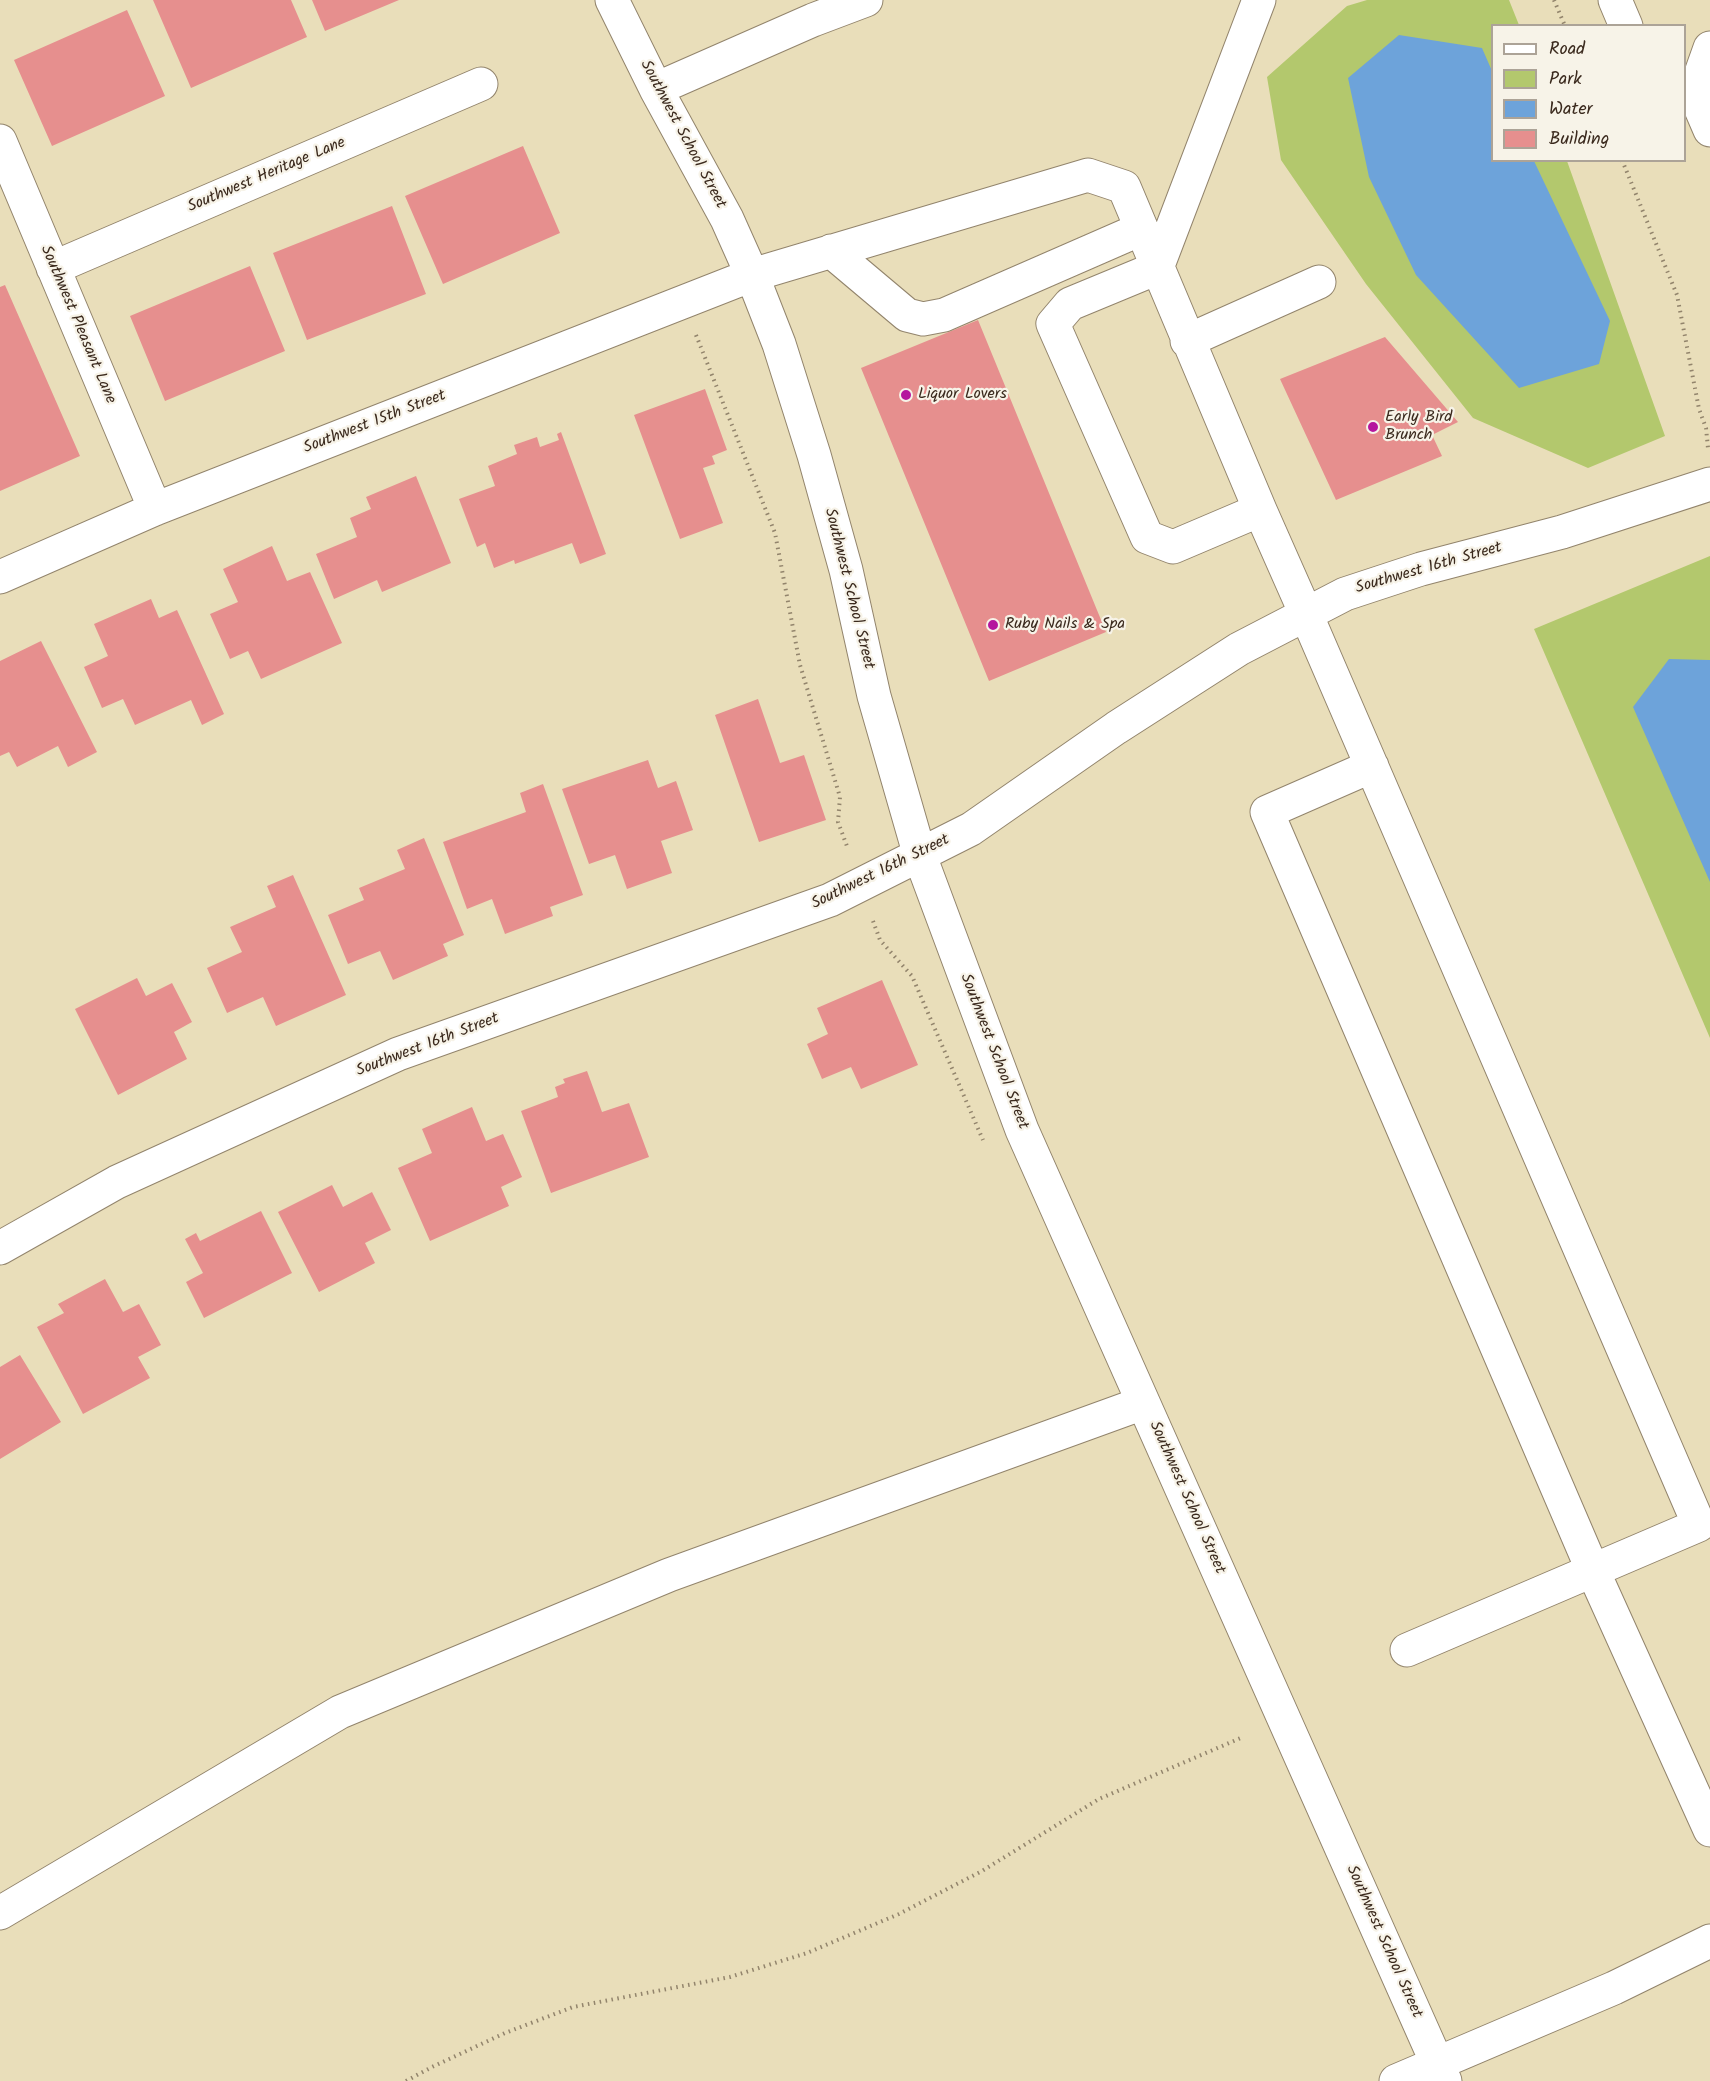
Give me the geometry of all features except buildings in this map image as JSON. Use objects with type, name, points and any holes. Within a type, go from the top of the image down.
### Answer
[{"type":"street","name":"Southwest School Street","points":[[612,0],[656,89],[727,219],[780,344],[846,570],[874,696],[920,856],[1022,1130],[1441,2072]]},
{"type":"street","points":[[656,89],[813,20],[866,0]]},
{"type":"street","points":[[1259,0],[1157,268],[1071,304],[1053,324],[1147,537],[1173,547],[1260,510]]},
{"type":"street","points":[[1615,0],[1625,24]]},
{"type":"street","points":[[1710,48],[1689,89],[1710,130]]},
{"type":"street","name":"Southwest Heritage Lane","points":[[53,268],[482,84]]},
{"type":"street","name":"Southwest Pleasant Lane","points":[[0,141],[155,508]]},
{"type":"street","name":"Southwest 15th Street","points":[[0,577],[155,508],[752,275],[1088,175],[1124,187],[1260,510],[1700,1525],[1593,1571]]},
{"type":"street","points":[[831,251],[907,315],[923,320],[945,315],[1141,229]]},
{"type":"street","points":[[1187,340],[1319,282]]},
{"type":"street","name":"Southwest 16th Street","points":[[0,1248],[117,1182],[398,1054],[831,900],[975,826],[1116,728],[1239,649],[1345,594],[1421,569],[1562,532],[1710,469]]},
{"type":"street","points":[[1372,766],[1267,812],[1593,1571],[1710,1830]]},
{"type":"street","points":[[0,1913],[340,1712],[669,1575],[1143,1403]]},
{"type":"street","points":[[1407,1650],[1593,1571]]},
{"type":"street","points":[[1396,2081],[1441,2072],[1710,1941]]},
{"type":"path","points":[[1554,0],[1564,24]]},
{"type":"path","points":[[1623,162],[1677,296],[1699,409],[1706,428],[1710,469]]},
{"type":"path","points":[[683,302],[775,533],[800,665],[840,797],[838,822],[880,940],[912,976],[987,1149]]},
{"type":"path","points":[[406,2081],[505,2033],[573,2007],[730,1977],[817,1948],[899,1914],[982,1871],[1099,1799],[1243,1737]]},
{"type":"green space","points":[[1367,0],[1509,0],[1519,24],[1491,24],[1491,162],[1567,162],[1665,436],[1588,468],[1473,418],[1366,284],[1281,160],[1267,77],[1347,6]]},
{"type":"green space","points":[[1710,556],[1710,1038],[1534,629]]},
{"type":"water","points":[[1399,35],[1482,48],[1491,69],[1491,162],[1534,162],[1610,321],[1599,364],[1519,388],[1416,275],[1369,177],[1348,78]]},
{"type":"water","points":[[1669,659],[1710,660],[1710,882],[1633,707]]},
{"type":"place","name":"Liquor Lovers","points":[[906,395]]},
{"type":"place","name":"Early Bird Brunch","points":[[1373,427]]},
{"type":"place","name":"Ruby Nails & Spa","points":[[993,625]]}]
